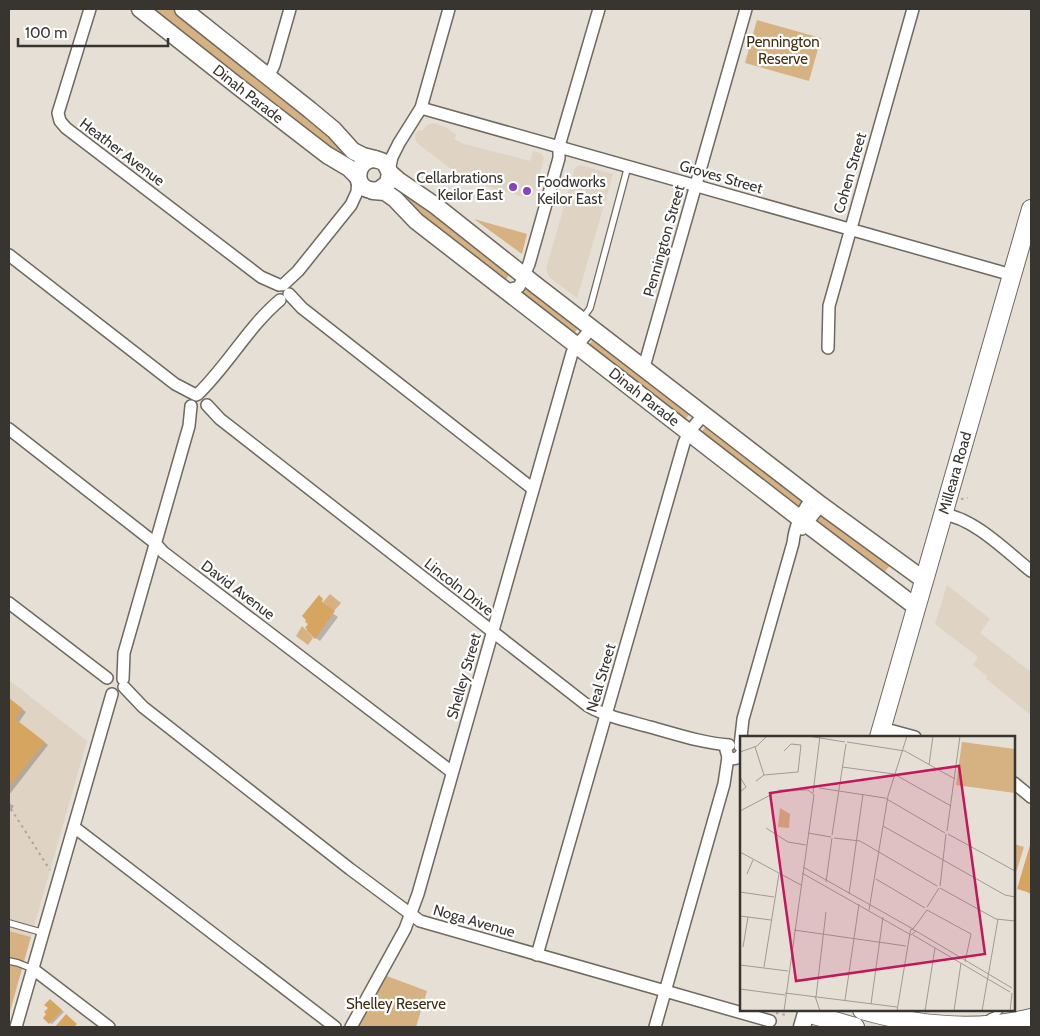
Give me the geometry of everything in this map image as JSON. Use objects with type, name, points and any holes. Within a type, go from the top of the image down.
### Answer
[{"type":"main road","name":"Milleara Road","points":[[880,733],[1031,209]]},
{"type":"main road","points":[[812,1011],[814,1015],[855,1027]]},
{"type":"main road","points":[[866,1011],[908,1021],[958,1026],[1031,1018]]},
{"type":"street","name":"Heather Avenue","points":[[90,9],[58,113],[60,121],[66,128],[302,308],[533,489]]},
{"type":"street","name":"Dinah Parade","points":[[140,9],[266,108],[327,154],[349,168],[358,177]]},
{"type":"street","name":"Dinah Parade","points":[[183,9],[334,130],[353,151],[376,159]]},
{"type":"street","points":[[266,75],[274,65],[290,9]]},
{"type":"street","points":[[351,205],[373,191],[384,188],[390,178],[392,157],[421,108],[449,9]]},
{"type":"street","points":[[507,290],[519,287],[525,276],[559,158],[559,146],[599,9]]},
{"type":"street","name":"Pennington Street","points":[[644,367],[746,9]]},
{"type":"street","name":"Cohen Street","points":[[828,348],[829,306],[913,9]]},
{"type":"street","name":"Groves Street","points":[[421,108],[1012,275]]},
{"type":"street","points":[[16,1027],[189,426],[198,403],[213,380],[351,205],[357,192],[360,167],[400,143]]},
{"type":"street","points":[[376,159],[385,163],[390,172]]},
{"type":"street","name":"Dinah Parade","points":[[390,172],[816,501],[924,580]]},
{"type":"street","points":[[358,177],[363,187],[373,191]]},
{"type":"street","name":"Dinah Parade","points":[[373,191],[385,192],[395,199],[416,220],[916,607]]},
{"type":"street","name":"Lincoln Drive","points":[[9,255],[588,706],[606,715],[735,752]]},
{"type":"street","name":"Shelley Street","points":[[350,1027],[405,929],[572,356],[587,324]]},
{"type":"street","name":"Neal Street","points":[[537,955],[682,453],[689,432],[704,414]]},
{"type":"street","name":"David Avenue","points":[[9,429],[155,543],[163,552],[452,772]]},
{"type":"street","points":[[655,1027],[724,784],[735,752],[793,543],[803,521],[816,501]]},
{"type":"street","points":[[943,514],[976,528],[1031,571]]},
{"type":"street","name":"Noga Avenue","points":[[9,603],[116,684],[350,869],[420,921],[770,1021]]},
{"type":"street","points":[[880,733],[906,736]]},
{"type":"street","points":[[1015,784],[1031,797]]},
{"type":"street","points":[[74,827],[335,1027]]},
{"type":"street","points":[[33,969],[109,1027]]},
{"type":"street","points":[[802,1027],[807,1011]]},
{"type":"lane","points":[[587,324],[628,166]]},
{"type":"lane","points":[[9,923],[44,933]]},
{"type":"lane","points":[[9,961],[33,969]]},
{"type":"lane","points":[[986,1017],[995,1015],[1009,1019]]},
{"type":"lane","points":[[908,1021],[929,1018],[962,1019]]},
{"type":"path","points":[[961,499],[968,498]]},
{"type":"path","points":[[11,809],[51,872]]},
{"type":"shaded area","points":[[434,123],[445,127],[457,135],[454,139],[464,144],[530,161],[533,151],[541,153],[544,158],[534,195],[528,198],[454,177],[455,172],[416,142],[415,135],[419,130],[422,131],[427,125]]},
{"type":"shaded area","points":[[580,165],[613,174],[577,298],[549,277],[546,269],[575,168]]},
{"type":"shaded area","points":[[947,585],[990,619],[980,633],[1031,672],[1031,715],[986,679],[987,676],[973,665],[978,657],[935,624]]},
{"type":"shaded area","points":[[9,680],[87,741],[31,937],[9,931]]},
{"type":"green space","points":[[151,9],[175,9],[362,160],[354,167]]},
{"type":"green space","name":"Pennington Reserve","points":[[757,20],[821,38],[809,81],[745,63]]},
{"type":"green space","points":[[393,181],[512,271],[503,283],[388,188]]},
{"type":"green space","points":[[474,219],[527,234],[522,254]]},
{"type":"green space","points":[[528,282],[581,325],[571,337],[518,294]]},
{"type":"green space","points":[[596,336],[692,411],[683,422],[587,347]]},
{"type":"green space","points":[[709,423],[804,499],[795,511],[699,435]]},
{"type":"green space","points":[[822,512],[890,565],[881,577],[812,524]]},
{"type":"green space","points":[[330,594],[341,603],[334,611],[323,602]]},
{"type":"green space","points":[[302,626],[313,638],[308,645],[296,636]]},
{"type":"green space","points":[[1015,844],[1024,847],[1015,876]]},
{"type":"green space","points":[[9,931],[31,937],[9,1015]]},
{"type":"green space","name":"Shelley Reserve","points":[[384,975],[427,991],[416,1027],[358,1027]]},
{"type":"building","points":[[319,595],[323,599],[321,601],[335,611],[315,639],[306,630],[305,628],[308,624],[302,616]]},
{"type":"building","points":[[9,698],[23,709],[15,719],[45,742],[9,787]]},
{"type":"building","points":[[1031,845],[1031,893],[1017,889]]},
{"type":"building","points":[[50,999],[62,1010],[49,1024],[43,1018],[46,1014],[44,1012],[48,1008],[44,1005]]},
{"type":"building","points":[[66,1014],[77,1024],[74,1027],[55,1027]]},
{"type":"place","name":"Cellarbrations Keilor East","points":[[513,187]]},
{"type":"place","name":"Foodworks Keilor East","points":[[527,191]]}]
